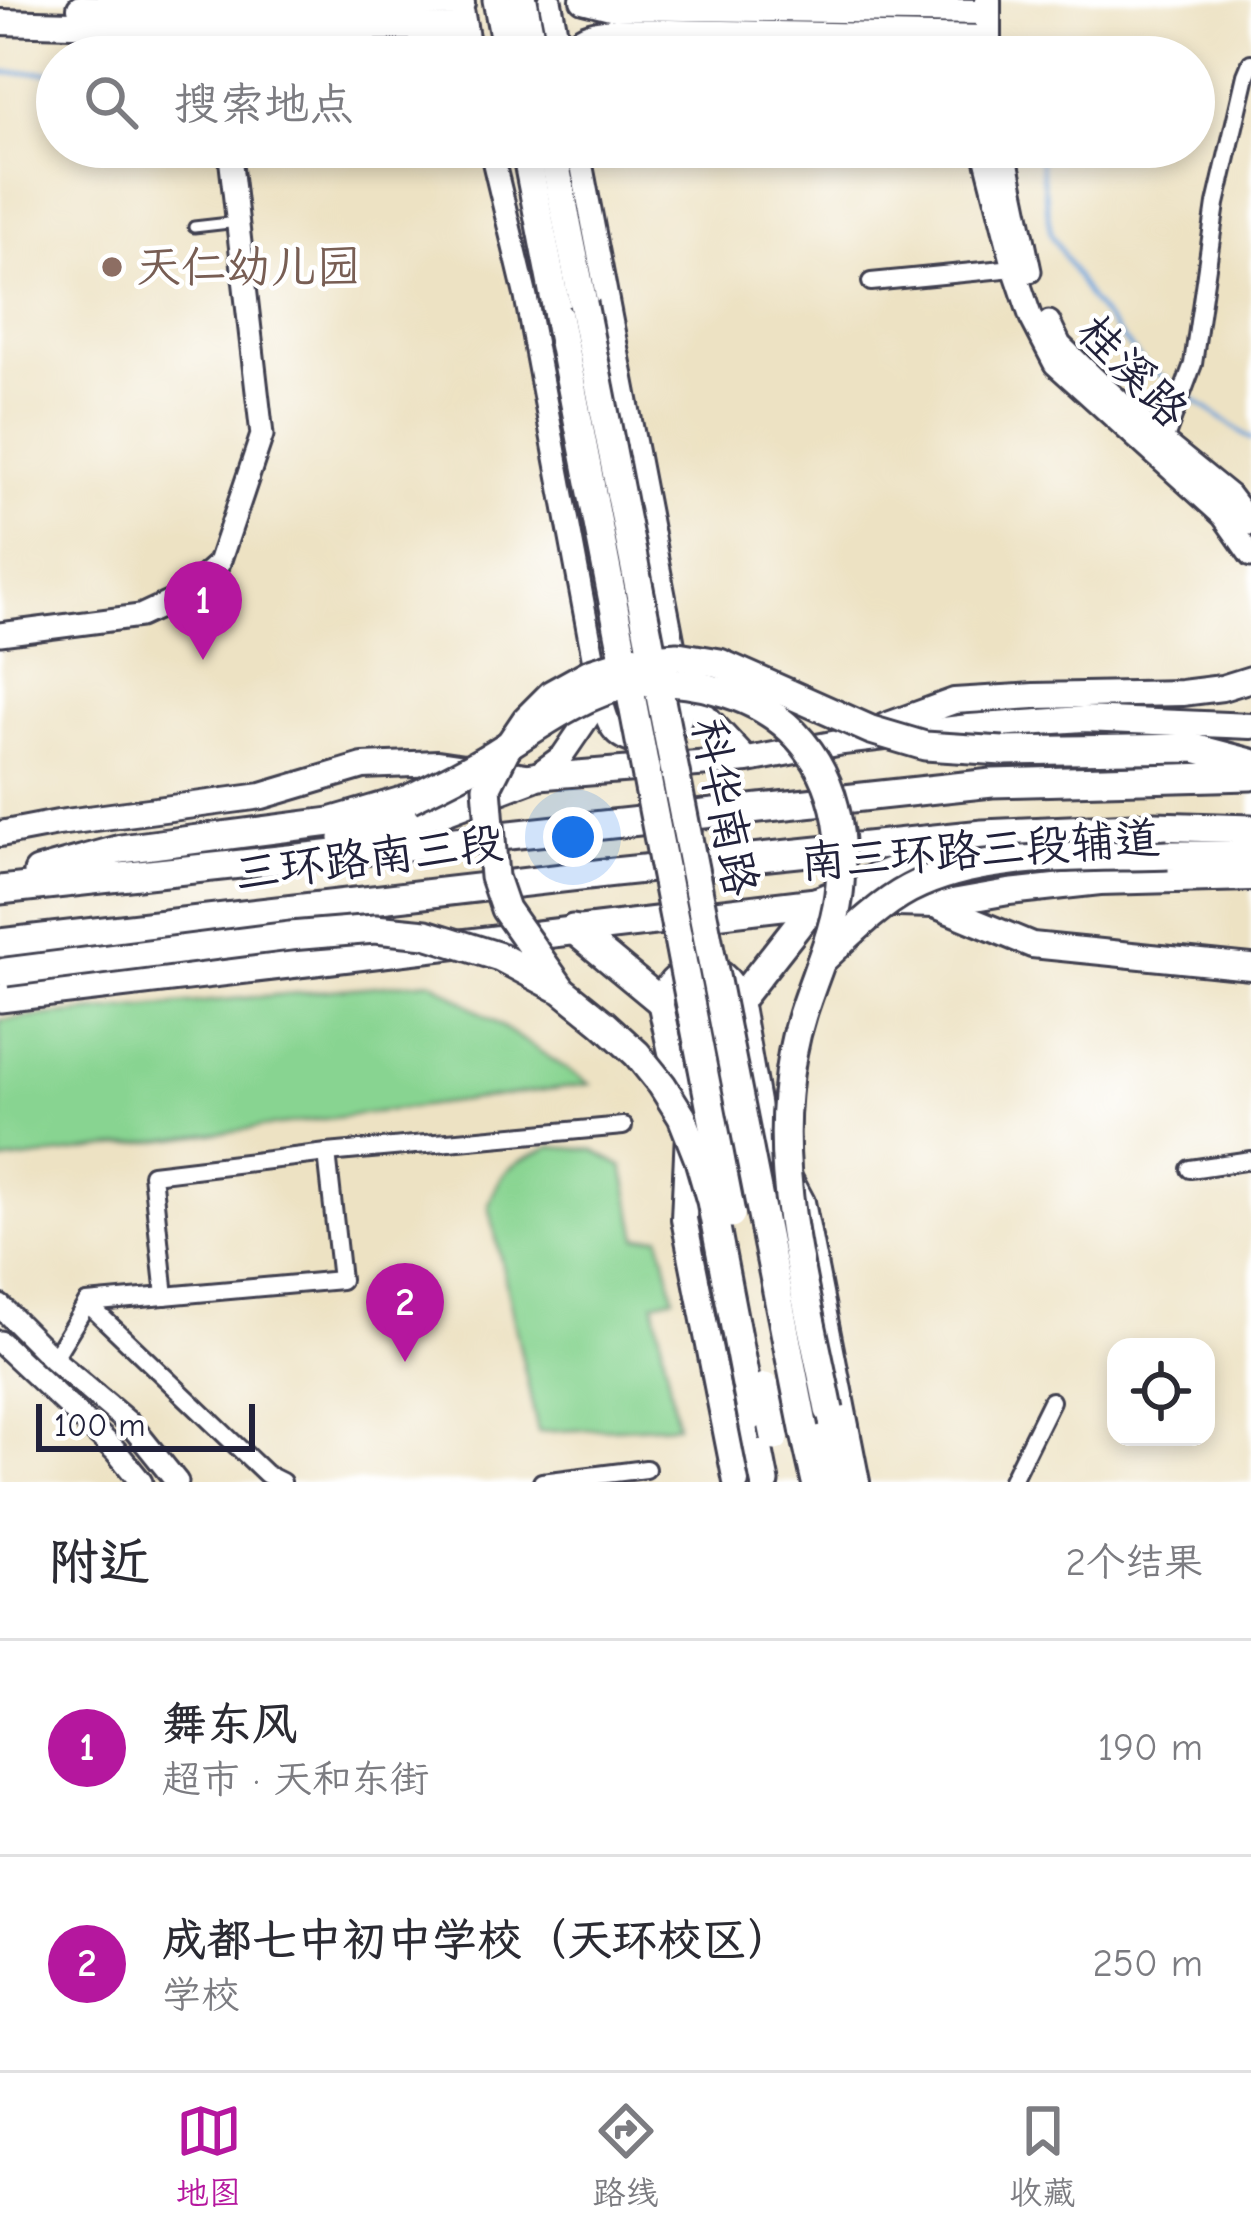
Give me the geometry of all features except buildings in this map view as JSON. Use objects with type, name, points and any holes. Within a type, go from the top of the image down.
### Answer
[{"type":"main road","points":[[497,0],[504,36]]},
{"type":"main road","points":[[523,0],[530,36]]},
{"type":"main road","points":[[583,0],[611,7],[987,6],[988,36]]},
{"type":"main road","points":[[957,5],[961,36]]},
{"type":"main road","points":[[0,6],[214,13]]},
{"type":"main road","points":[[0,22],[462,10]]},
{"type":"main road","points":[[584,36],[616,31],[724,36]]},
{"type":"main road","name":"科华南路","points":[[529,168],[540,223],[570,310],[816,1482]]},
{"type":"main road","name":"科华南路","points":[[556,168],[570,310],[783,1482]]},
{"type":"main road","points":[[562,990],[505,909],[494,877],[488,787],[526,720],[553,694],[590,673],[634,659],[678,656],[720,663],[871,730],[925,746],[1003,751],[1194,748],[1251,764]]},
{"type":"main road","points":[[1222,688],[1251,660]]},
{"type":"main road","points":[[843,742],[953,701],[1182,693],[1251,679]]},
{"type":"main road","points":[[0,886],[122,848],[329,822],[409,799],[584,700],[626,686],[694,684],[765,710],[794,731],[817,761],[835,803],[842,840],[840,891],[790,1067],[785,1138],[791,1207],[829,1410],[832,1482]]},
{"type":"main road","points":[[0,834],[262,796],[363,766],[438,763],[532,777],[748,760],[843,742],[969,727],[1083,719],[1251,726]]},
{"type":"main road","name":"三环路南三段","points":[[0,886],[992,784],[1251,776]]},
{"type":"main road","points":[[267,859],[443,811],[532,777]]},
{"type":"main road","name":"三环路南三段","points":[[0,943],[983,834],[1156,826],[1251,830]]},
{"type":"main road","points":[[739,1000],[816,902],[983,834]]},
{"type":"main road","points":[[822,961],[904,892],[930,879],[1005,861],[1251,852]]},
{"type":"main road","name":"南三环路三段辅道","points":[[2,980],[290,966],[816,902],[935,905],[1100,882],[1251,878]]},
{"type":"main road","points":[[935,905],[1032,945],[1251,967]]},
{"type":"main road","points":[[2,980],[290,936],[374,929],[426,934],[500,957],[562,990],[637,1054],[682,1117],[711,1201],[765,1482]]},
{"type":"main road","points":[[573,929],[660,1000]]},
{"type":"main road","points":[[736,1482],[684,1219],[688,1132],[660,1000],[678,973],[695,967],[725,975],[739,1000],[761,1125],[802,1202],[857,1482]]},
{"type":"street","points":[[550,0],[558,36]]},
{"type":"street","points":[[1161,450],[1193,364],[1216,205],[1251,63]]},
{"type":"street","points":[[0,634],[140,616],[181,597],[219,563],[262,435],[232,168]]},
{"type":"street","points":[[495,168],[526,296],[601,699],[617,734],[633,744],[656,742],[682,717],[682,689],[578,168]]},
{"type":"street","points":[[516,168],[540,223]]},
{"type":"street","name":"桂溪路","points":[[988,168],[1031,318],[1055,364],[1161,450],[1229,495],[1251,524]]},
{"type":"street","name":"桂溪路","points":[[1008,168],[1025,256],[1060,345],[1223,516],[1251,556]]},
{"type":"street","points":[[871,282],[1014,268]]},
{"type":"street","points":[[682,689],[748,760]]},
{"type":"street","points":[[532,777],[562,756],[601,699]]},
{"type":"street","points":[[165,1296],[152,1174],[623,1126]]},
{"type":"street","points":[[87,1303],[341,1280],[327,1153]]},
{"type":"street","points":[[1190,1169],[1251,1160]]},
{"type":"street","points":[[53,1359],[87,1303]]},
{"type":"street","points":[[87,1303],[266,1474],[281,1482]]},
{"type":"street","points":[[0,1306],[130,1425],[177,1482]]},
{"type":"street","points":[[0,1342],[115,1450],[141,1482]]},
{"type":"street","points":[[1011,1482],[1051,1401]]},
{"type":"street","points":[[542,1482],[646,1469]]},
{"type":"lane","points":[[194,227],[238,222]]},
{"type":"green space","points":[[432,981],[590,1084],[0,1162],[0,1020]]},
{"type":"green space","points":[[551,1147],[593,1150],[623,1167],[638,1238],[660,1236],[674,1297],[654,1302],[677,1425],[538,1432],[489,1205],[511,1167]]},
{"type":"waterway","points":[[0,73],[36,72]]},
{"type":"waterway","points":[[1041,168],[1051,234],[1091,301],[1144,364],[1177,387]]},
{"type":"waterway","points":[[1186,394],[1251,439]]},
{"type":"place","name":"天仁幼儿园","points":[[112,267]]},
{"type":"place","name":"舞东风","points":[[203,660]]},
{"type":"place","name":"成都七中初中学校（天环校区）","points":[[405,1362]]}]
